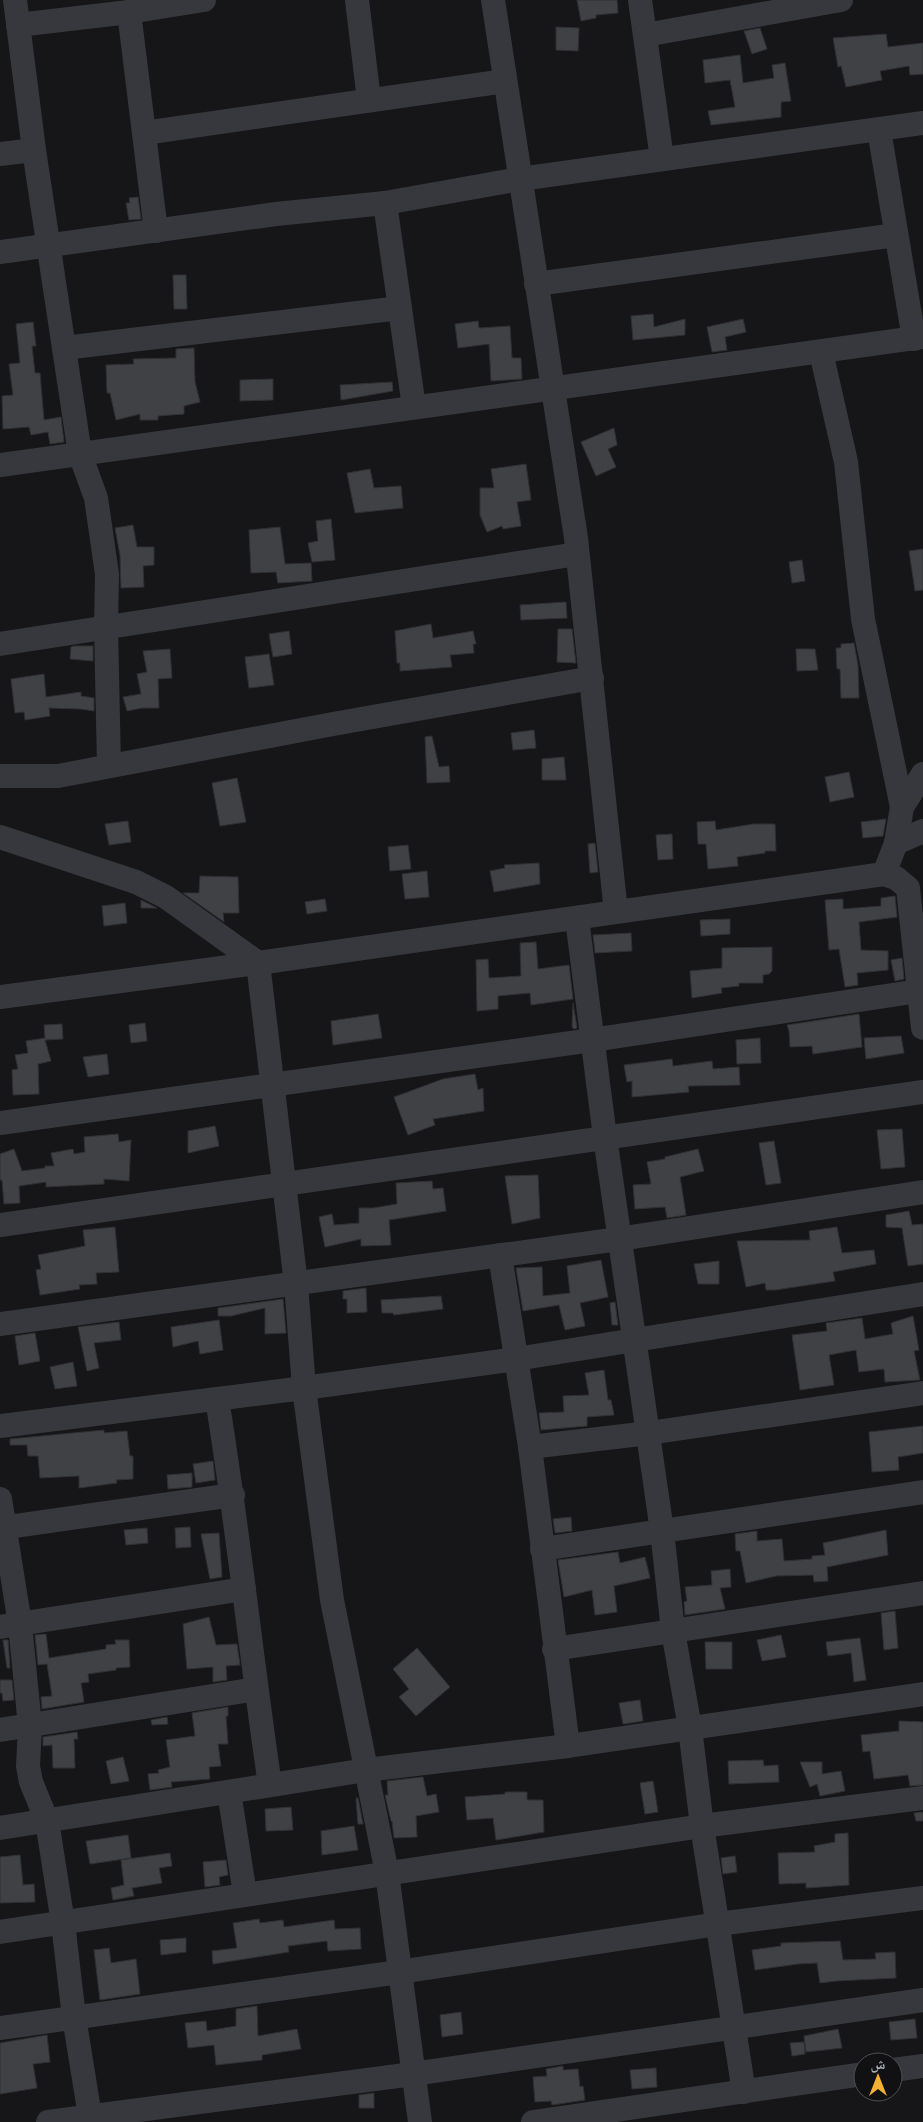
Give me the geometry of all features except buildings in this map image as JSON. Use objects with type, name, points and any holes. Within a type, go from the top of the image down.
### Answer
[{"type":"street","points":[[15,0],[34,150],[80,454],[96,498],[101,524],[107,574],[106,627],[109,766]]},
{"type":"street","points":[[18,24],[129,12],[204,0]]},
{"type":"street","points":[[357,0],[369,100]]},
{"type":"street","points":[[493,0],[577,554],[616,912]]},
{"type":"street","points":[[640,0],[662,159]]},
{"type":"street","points":[[645,35],[841,0]]},
{"type":"street","points":[[129,12],[156,231]]},
{"type":"street","points":[[144,133],[505,81]]},
{"type":"street","points":[[0,252],[276,214],[385,202],[520,179],[923,123]]},
{"type":"street","points":[[0,465],[919,338],[896,235],[879,130]]},
{"type":"street","points":[[0,154],[34,150]]},
{"type":"street","points":[[385,202],[414,407]]},
{"type":"street","points":[[536,284],[896,235]]},
{"type":"street","points":[[64,348],[400,308]]},
{"type":"street","points":[[821,352],[846,462],[863,618],[902,807],[896,843],[884,874]]},
{"type":"street","points":[[0,644],[577,554]]},
{"type":"street","points":[[0,776],[58,776],[592,678]]},
{"type":"street","points":[[902,807],[923,774]]},
{"type":"street","points":[[896,843],[923,831]]},
{"type":"street","points":[[0,837],[136,882],[166,897],[258,964],[296,1284],[304,1388],[332,1600],[387,1873],[412,2074],[420,2122]]},
{"type":"street","points":[[0,997],[258,964],[884,874],[896,878],[908,888],[919,956],[919,991],[923,1028]]},
{"type":"street","points":[[577,919],[619,1239],[649,1433],[673,1631],[690,1728],[702,1826],[744,2092]]},
{"type":"street","points":[[0,1123],[592,1040],[919,991]]},
{"type":"street","points":[[0,1225],[923,1092]]},
{"type":"street","points":[[0,1324],[619,1239],[923,1192]]},
{"type":"street","points":[[500,1254],[530,1447],[554,1649],[568,1746]]},
{"type":"street","points":[[0,1426],[516,1359],[923,1294]]},
{"type":"street","points":[[530,1447],[649,1433],[923,1393]]},
{"type":"street","points":[[217,1399],[233,1495],[256,1689],[270,1785]]},
{"type":"street","points":[[542,1550],[923,1492]]},
{"type":"street","points":[[2,1528],[233,1495]]},
{"type":"street","points":[[0,1499],[10,1626],[30,1726],[28,1766],[31,1782],[47,1821],[63,1923],[74,2017],[91,2119]]},
{"type":"street","points":[[10,1626],[244,1589]]},
{"type":"street","points":[[554,1649],[923,1593]]},
{"type":"street","points":[[0,1730],[256,1689]]},
{"type":"street","points":[[0,1828],[366,1770],[568,1746],[923,1694]]},
{"type":"street","points":[[229,1792],[246,1894]]},
{"type":"street","points":[[0,1932],[702,1826],[923,1798]]},
{"type":"street","points":[[0,2028],[399,1972],[718,1924],[923,1898]]},
{"type":"street","points":[[48,2122],[91,2119],[923,2000]]},
{"type":"street","points":[[903,2069],[923,2066]]},
{"type":"street","points":[[533,2122],[853,2076]]}]
